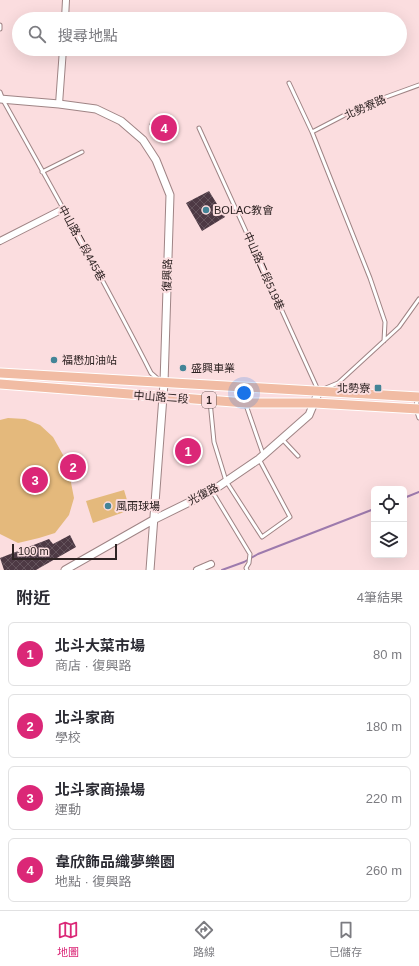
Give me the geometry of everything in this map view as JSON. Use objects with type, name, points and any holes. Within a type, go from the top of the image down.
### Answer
[{"type":"main road","name":"中山路二段","points":[[0,373],[418,396]]},
{"type":"main road","name":"中山路二段","points":[[0,384],[246,403],[315,403],[418,412]]},
{"type":"street","points":[[65,12],[66,0]]},
{"type":"street","points":[[59,104],[62,56]]},
{"type":"street","name":"復興路","points":[[1,99],[96,109],[121,121],[143,140],[156,160],[170,195],[164,383],[150,570]]},
{"type":"street","points":[[0,241],[62,209]]},
{"type":"street","name":"光復路","points":[[65,570],[153,520],[212,490],[261,457],[309,415],[319,391]]},
{"type":"street","points":[[198,570],[211,564]]},
{"type":"lane","points":[[290,83],[312,132],[370,278],[385,322],[384,341]]},
{"type":"lane","name":"北勢寮路","points":[[312,132],[364,105],[419,85]]},
{"type":"lane","name":"中山路二段445巷","points":[[0,92],[1,99],[112,297],[151,372],[164,383]]},
{"type":"lane","name":"中山路二段519巷","points":[[199,128],[319,391]]},
{"type":"lane","points":[[42,172],[82,152]]},
{"type":"lane","points":[[319,391],[338,383],[384,341],[399,327],[419,299]]},
{"type":"lane","points":[[418,396],[418,412]]},
{"type":"lane","points":[[210,400],[214,442],[226,481],[262,537],[290,518],[261,457],[246,403]]},
{"type":"lane","points":[[282,439],[298,456]]},
{"type":"lane","points":[[212,490],[250,554],[249,563],[246,568],[247,570]]},
{"type":"shaded area","points":[[8,418],[25,419],[40,425],[53,437],[67,462],[74,498],[69,515],[55,533],[18,543],[0,534],[0,420]]},
{"type":"shaded area","name":"風雨球場","points":[[124,490],[130,510],[93,523],[86,501]]},
{"type":"building","points":[[170,114],[178,131],[157,141],[149,124]]},
{"type":"building","name":"BOLAC教會","points":[[209,191],[225,217],[202,231],[186,203]]},
{"type":"building","points":[[70,535],[76,547],[36,570],[4,570],[0,558],[49,539],[53,544]]},
{"type":"waterway","points":[[407,497],[419,492]]},
{"type":"waterway","points":[[222,570],[244,562],[258,554],[371,510]]},
{"type":"place","name":"韋欣飾品織夢樂園","points":[[164,128]]},
{"type":"place","name":"BOLAC教會","points":[[206,210]]},
{"type":"place","name":"福懋加油站","points":[[54,360]]},
{"type":"place","name":"盛興車業","points":[[183,368]]},
{"type":"place","name":"北勢寮","points":[[378,388]]},
{"type":"place","name":"北斗大菜市場","points":[[188,451]]},
{"type":"place","name":"北斗家商","points":[[73,467]]},
{"type":"place","name":"北斗家商操場","points":[[35,480]]},
{"type":"place","name":"風雨球場","points":[[108,506]]}]
